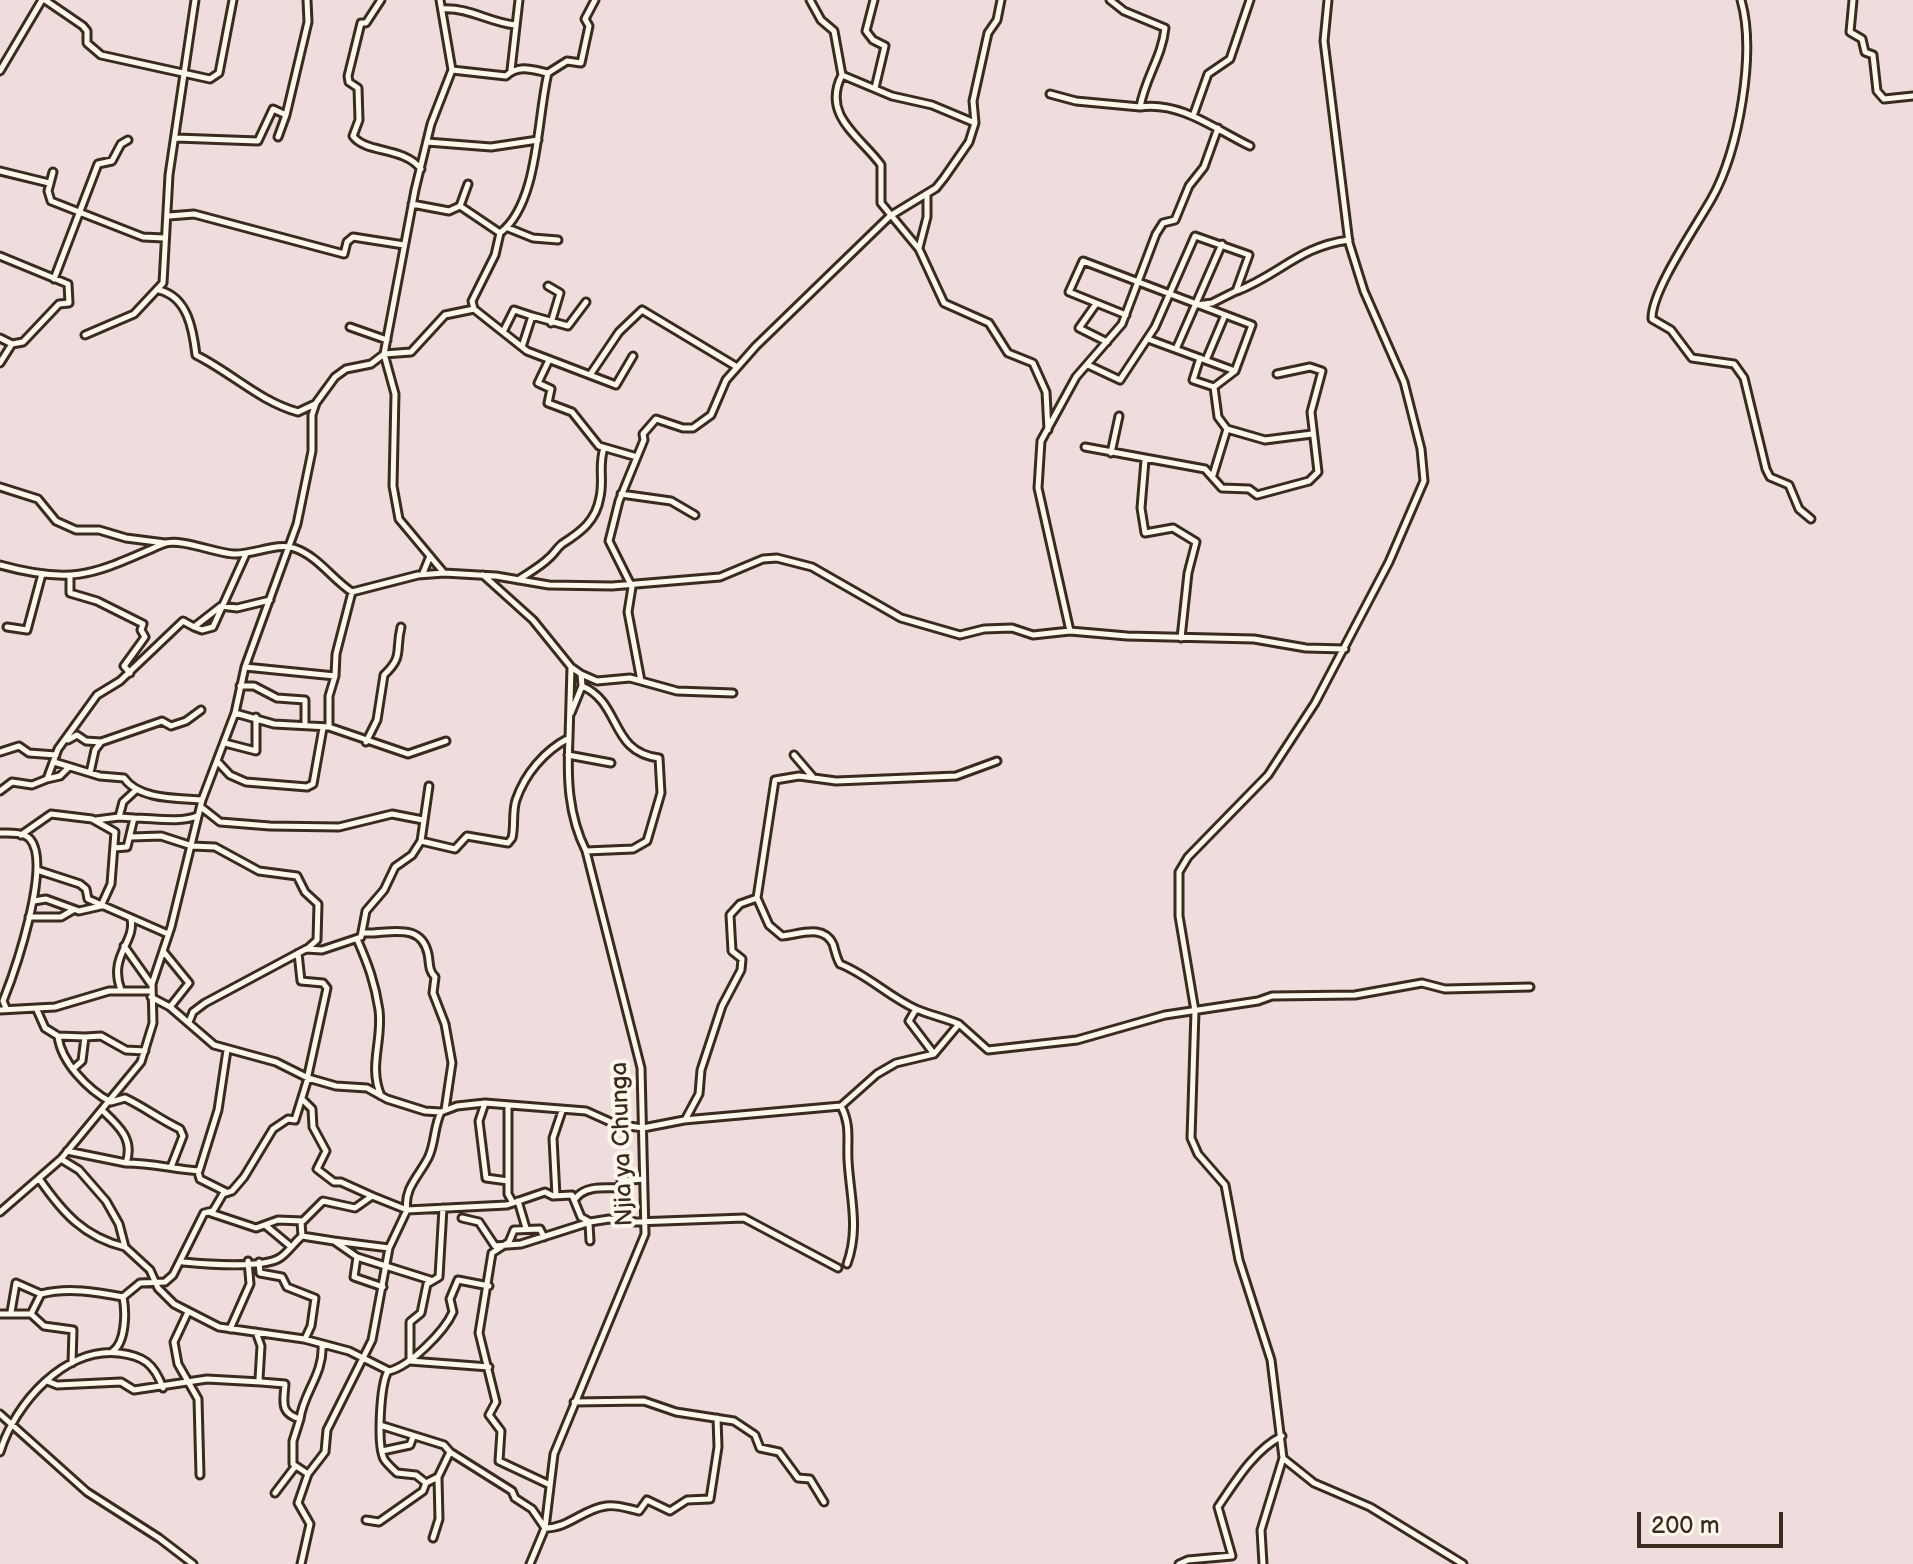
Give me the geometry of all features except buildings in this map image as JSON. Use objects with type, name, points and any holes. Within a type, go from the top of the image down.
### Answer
[{"type":"street","points":[[0,71],[43,0],[83,26],[87,31],[87,43],[101,55],[210,79],[219,73],[233,0]]},
{"type":"street","points":[[85,335],[134,314],[163,283],[169,175],[195,0]]},
{"type":"street","points":[[278,137],[308,22],[307,0]]},
{"type":"street","points":[[381,0],[366,23],[361,23],[354,45],[348,76],[349,82],[358,88],[359,120],[353,136],[359,143],[411,157],[421,169]]},
{"type":"street","points":[[440,0],[452,70],[427,142],[412,204],[384,354],[395,394],[393,486],[399,519],[444,573]]},
{"type":"street","points":[[511,71],[519,0]]},
{"type":"street","points":[[452,70],[506,76],[511,71],[528,68],[548,73],[567,61],[581,63],[589,26],[585,19],[595,0]]},
{"type":"street","points":[[810,0],[821,20],[834,31],[842,75],[836,96],[839,115],[847,129],[881,165],[881,203],[919,249],[944,303],[989,323],[1008,353],[1033,363],[1046,392],[1049,430]]},
{"type":"street","points":[[874,0],[866,31],[873,40],[885,46],[874,88]]},
{"type":"street","points":[[641,681],[628,612],[632,587],[609,541],[621,494],[644,440],[643,434],[656,419],[693,428],[711,415],[726,380],[737,367],[890,216],[927,194],[956,164],[975,123],[973,101],[988,33],[997,20],[1001,0]]},
{"type":"street","points":[[1110,0],[1124,11],[1165,28],[1158,60],[1145,79],[1140,107]]},
{"type":"street","points":[[1193,116],[1208,74],[1230,59],[1250,0]]},
{"type":"street","points":[[1741,0],[1749,38],[1742,103],[1733,137],[1714,195],[1673,267],[1652,309],[1652,319],[1671,330],[1692,358],[1734,364],[1744,378],[1766,469],[1770,477],[1789,485],[1799,509],[1811,519]]},
{"type":"street","points":[[1853,0],[1850,32],[1862,39],[1865,52],[1873,55],[1877,91],[1884,99],[1913,96]]},
{"type":"street","points":[[1263,1564],[1261,1530],[1283,1458],[1282,1436],[1271,1360],[1239,1260],[1227,1190],[1223,1180],[1198,1154],[1191,1138],[1195,1011],[1177,880],[1183,863],[1268,775],[1345,649],[1424,481],[1421,449],[1404,382],[1364,291],[1349,240],[1324,41],[1326,1]]},
{"type":"street","points":[[442,9],[459,7],[493,22],[515,25]]},
{"type":"street","points":[[548,73],[530,183],[507,228],[500,233],[495,255],[472,301],[474,309],[522,347],[616,385],[633,356]]},
{"type":"street","points":[[842,75],[975,123]]},
{"type":"street","points":[[1050,94],[1076,101],[1159,107],[1193,116],[1250,146]]},
{"type":"street","points":[[176,138],[258,141],[273,109],[286,115]]},
{"type":"street","points":[[1070,631],[1038,488],[1038,452],[1076,377],[1126,315],[1156,234],[1163,223],[1175,220],[1179,215],[1189,186],[1204,167],[1218,128]]},
{"type":"street","points":[[54,279],[98,164],[112,161],[121,144],[128,140]]},
{"type":"street","points":[[427,142],[491,147],[538,140]]},
{"type":"street","points":[[0,171],[49,183]]},
{"type":"street","points":[[53,172],[48,197],[51,201],[143,237],[164,238]]},
{"type":"street","points":[[412,204],[449,211],[460,206],[468,184]]},
{"type":"street","points":[[919,249],[926,221],[927,194]]},
{"type":"street","points":[[460,206],[500,233]]},
{"type":"street","points":[[169,216],[194,214],[344,254],[347,242],[353,237],[404,245]]},
{"type":"street","points":[[507,228],[533,238],[558,240]]},
{"type":"street","points":[[1088,365],[1120,380],[1148,339],[1195,236],[1249,255],[1236,291]]},
{"type":"street","points":[[1196,305],[1212,303],[1252,285],[1296,255],[1318,246],[1349,240]]},
{"type":"street","points":[[1176,349],[1222,244]]},
{"type":"street","points":[[0,256],[68,284],[69,303],[59,304],[23,342],[12,344],[0,338]]},
{"type":"street","points":[[1126,315],[1069,292],[1083,261],[1252,325],[1235,371],[1214,387]]},
{"type":"street","points":[[548,286],[560,293],[551,323]]},
{"type":"street","points":[[159,290],[169,292],[187,314],[193,327],[196,355],[226,370],[249,390],[279,407],[298,412],[316,403]]},
{"type":"street","points":[[503,332],[510,312],[514,310],[568,326],[586,302]]},
{"type":"street","points":[[1096,304],[1079,328],[1107,342]]},
{"type":"street","points":[[0,1212],[61,1159],[141,1062],[153,1023],[151,991],[201,803],[225,743],[245,667],[290,546],[312,451],[311,428],[316,403],[335,377],[346,369],[371,364],[384,354],[411,352],[445,315],[474,309]]},
{"type":"street","points":[[590,375],[619,332],[642,310],[737,367]]},
{"type":"street","points":[[1214,387],[1193,380],[1225,315]]},
{"type":"street","points":[[522,347],[532,316]]},
{"type":"street","points":[[350,327],[387,340]]},
{"type":"street","points":[[1148,339],[1235,371]]},
{"type":"street","points":[[0,363],[12,344]]},
{"type":"street","points":[[549,360],[538,383],[551,389],[548,403],[572,412],[595,443],[637,457]]},
{"type":"street","points":[[1085,447],[1205,469],[1222,488],[1249,489],[1257,495],[1309,481],[1318,472],[1311,412],[1322,371],[1310,367],[1277,374]]},
{"type":"street","points":[[1214,387],[1218,417],[1227,429],[1265,440],[1312,434]]},
{"type":"street","points":[[1111,453],[1119,416]]},
{"type":"street","points":[[1213,476],[1227,429]]},
{"type":"street","points":[[517,581],[550,558],[560,546],[576,538],[593,516],[600,501],[602,481],[599,468],[604,448]]},
{"type":"street","points":[[1145,460],[1141,508],[1145,533],[1173,528],[1196,542],[1188,573],[1181,638]]},
{"type":"street","points":[[0,487],[38,499],[56,521],[76,530],[99,530],[126,538],[165,543],[197,544],[232,555],[290,546],[312,557],[352,592],[422,574],[444,573],[483,575],[549,585],[720,577],[763,559],[777,558],[812,567],[901,618],[945,627],[960,635],[984,629],[1012,628],[1033,635],[1070,631],[1254,639],[1306,648],[1345,649]]},
{"type":"street","points":[[621,494],[671,501],[695,515]]},
{"type":"street","points":[[0,565],[70,578],[116,567],[165,543]]},
{"type":"street","points":[[47,779],[55,758],[97,695],[130,673],[183,621],[209,630],[247,553]]},
{"type":"street","points":[[422,574],[427,570],[430,556]]},
{"type":"street","points":[[7,627],[27,630],[42,574]]},
{"type":"street","points":[[483,575],[533,620],[571,667],[581,674],[597,681],[630,678],[677,691],[733,693]]},
{"type":"street","points":[[70,578],[70,593],[97,601],[143,624],[141,630],[145,637],[124,666],[130,673]]},
{"type":"street","points":[[217,761],[234,778],[246,782],[307,787],[313,784],[326,728],[336,654],[352,592]]},
{"type":"street","points":[[194,627],[221,606],[237,608],[271,600]]},
{"type":"street","points":[[366,742],[377,720],[384,675],[396,666],[399,657],[401,627]]},
{"type":"street","points":[[245,667],[335,676]]},
{"type":"street","points":[[571,667],[571,713]]},
{"type":"street","points":[[571,713],[582,686],[581,674]]},
{"type":"street","points":[[240,686],[254,686],[277,698],[305,700],[305,725]]},
{"type":"street","points":[[582,686],[607,704],[616,728],[630,748],[659,758],[661,793],[647,841],[633,849],[586,851]]},
{"type":"street","points":[[67,740],[77,735],[86,741],[101,742],[162,721],[171,726],[186,721],[201,710]]},
{"type":"street","points":[[235,713],[274,724],[326,728],[408,754],[446,741]]},
{"type":"street","name":"Njia ya Chunga","points":[[530,1564],[545,1528],[554,1454],[642,1245],[641,1068],[586,851],[572,817],[568,755],[571,713]]},
{"type":"street","points":[[225,743],[256,751],[256,717]]},
{"type":"street","points":[[421,841],[455,849],[467,836],[508,843],[514,829],[515,801],[527,776],[542,757],[569,738]]},
{"type":"street","points":[[90,773],[95,750],[101,742]]},
{"type":"street","points":[[0,752],[19,746],[29,753],[55,758],[69,767],[124,778],[137,789],[201,803],[220,822],[339,827],[392,814],[423,820]]},
{"type":"street","points":[[568,755],[611,763]]},
{"type":"street","points":[[794,755],[813,777]]},
{"type":"street","points":[[997,761],[956,776],[775,780],[757,898],[773,931],[782,936],[811,931],[823,934],[833,944],[840,964],[863,973],[884,991],[916,1009],[959,1024],[988,1050],[1008,1050],[1104,1035],[1165,1015],[1272,996],[1355,995],[1422,983],[1445,989],[1530,987]]},
{"type":"street","points":[[0,791],[12,782],[32,785],[66,774],[69,767]]},
{"type":"street","points":[[306,949],[322,950],[357,939],[364,933],[366,911],[384,890],[395,867],[412,855],[421,841],[429,786]]},
{"type":"street","points":[[119,817],[123,802],[137,789]]},
{"type":"street","points":[[21,835],[51,814],[95,820],[119,817],[156,821],[166,817],[188,820],[198,816]]},
{"type":"street","points":[[114,848],[125,848],[131,837],[134,818]]},
{"type":"street","points":[[95,820],[115,832],[111,884],[101,906]]},
{"type":"street","points":[[0,833],[21,835],[32,842],[37,870],[34,901],[3,1009],[37,1010],[121,990],[151,991]]},
{"type":"street","points":[[131,837],[161,836],[192,846],[225,851],[259,871],[297,876],[305,892],[318,904],[317,940],[306,949],[205,1003],[193,1012],[189,1022]]},
{"type":"street","points":[[37,870],[80,884],[86,889],[88,899],[168,934]]},
{"type":"street","points":[[684,1120],[699,1094],[701,1070],[722,1006],[741,970],[742,959],[732,951],[730,915],[749,898],[757,898]]},
{"type":"street","points":[[34,901],[46,899],[73,910]]},
{"type":"street","points":[[29,917],[61,917],[73,910],[101,906]]},
{"type":"street","points":[[121,990],[117,976],[118,958],[132,927],[130,918]]},
{"type":"street","points":[[301,1564],[310,1524],[298,1503],[308,1474],[325,1452],[327,1430],[372,1340],[388,1268],[389,1248],[407,1210],[412,1182],[430,1153],[430,1140],[443,1111],[451,1052],[433,993],[435,977],[430,970],[425,943],[412,932],[396,929],[381,935],[364,933]]},
{"type":"street","points":[[357,939],[375,978],[380,1013],[374,1077],[381,1097]]},
{"type":"street","points":[[124,946],[151,991],[214,1045],[336,1086],[367,1088],[381,1097],[443,1111],[485,1103],[586,1111],[615,1124],[643,1128],[684,1120],[841,1106],[877,1074],[896,1063],[934,1054],[959,1024]]},
{"type":"street","points":[[163,951],[189,983],[170,1007]]},
{"type":"street","points":[[123,1297],[140,1283],[165,1282],[183,1262],[208,1212],[244,1177],[273,1129],[288,1119],[295,1120],[303,1100],[327,988],[323,983],[301,981],[298,953]]},
{"type":"street","points":[[916,1009],[909,1021],[934,1054]]},
{"type":"street","points":[[37,1010],[45,1028],[58,1036],[101,1036],[126,1050],[145,1051]]},
{"type":"street","points":[[58,1036],[59,1048],[73,1069],[111,1102]]},
{"type":"street","points":[[73,1069],[82,1061],[85,1037]]},
{"type":"street","points":[[227,1050],[218,1110],[199,1171],[200,1179],[227,1193]]},
{"type":"street","points":[[111,1102],[125,1098],[154,1111],[166,1125],[180,1129],[183,1136],[171,1167]]},
{"type":"street","points":[[303,1100],[312,1109],[313,1127],[326,1151],[317,1169],[334,1182],[341,1182],[407,1210],[516,1202],[545,1192],[556,1196],[568,1194],[575,1200],[581,1217],[590,1223]]},
{"type":"street","points":[[485,1103],[479,1121],[486,1178],[508,1181]]},
{"type":"street","points":[[508,1106],[508,1194],[516,1202],[526,1228]]},
{"type":"street","points":[[841,1106],[849,1126],[848,1161],[856,1210],[847,1264]]},
{"type":"street","points":[[103,1111],[127,1135],[131,1148],[126,1163]]},
{"type":"street","points":[[556,1196],[553,1138],[562,1111]]},
{"type":"street","points":[[67,1151],[126,1163],[145,1161],[162,1168],[199,1171]]},
{"type":"street","points":[[61,1159],[79,1170],[106,1201],[119,1224],[125,1247]]},
{"type":"street","points":[[575,1200],[580,1193],[591,1189],[621,1188],[621,1181],[643,1179]]},
{"type":"street","points":[[40,1180],[74,1223],[87,1233],[125,1247],[150,1270],[163,1294],[188,1312],[230,1329],[304,1339],[362,1357],[389,1371]]},
{"type":"street","points":[[208,1212],[250,1227],[278,1220],[301,1222],[323,1201],[355,1208],[372,1196]]},
{"type":"street","points":[[334,1241],[357,1257],[430,1280],[439,1277],[443,1208]]},
{"type":"street","points":[[462,1218],[479,1222],[492,1245],[509,1242],[521,1244],[590,1223],[744,1218],[838,1268]]},
{"type":"street","points":[[301,1222],[302,1236]]},
{"type":"street","points":[[590,1223],[590,1241]]},
{"type":"street","points":[[265,1225],[289,1245]]},
{"type":"street","points":[[544,1237],[540,1229],[514,1230],[509,1242],[492,1253],[479,1333],[496,1402],[489,1415],[501,1431],[499,1461],[548,1484]]},
{"type":"street","points":[[183,1262],[205,1262],[223,1267],[280,1258],[289,1245],[302,1236],[389,1248]]},
{"type":"street","points":[[357,1257],[354,1277],[383,1287]]},
{"type":"street","points":[[230,1329],[250,1284],[247,1261]]},
{"type":"street","points":[[259,1262],[260,1273],[282,1277],[287,1287],[315,1298],[308,1338],[304,1339]]},
{"type":"street","points":[[410,1361],[410,1322],[421,1313],[430,1280]]},
{"type":"street","points":[[426,1483],[416,1475],[397,1473],[382,1451],[382,1386],[389,1371],[410,1361],[449,1320],[453,1312],[453,1288],[458,1280],[489,1286]]},
{"type":"street","points":[[11,1312],[16,1283],[41,1294],[96,1291],[123,1297]]},
{"type":"street","points":[[31,1314],[41,1294]]},
{"type":"street","points":[[112,1352],[120,1343],[125,1317],[123,1297]]},
{"type":"street","points":[[188,1312],[174,1342],[178,1364],[190,1381],[200,1411],[200,1475]]},
{"type":"street","points":[[0,1314],[31,1314],[44,1326],[73,1330],[72,1363]]},
{"type":"street","points":[[256,1332],[261,1346],[261,1382]]},
{"type":"street","points":[[275,1493],[294,1468],[293,1447],[302,1405],[313,1393],[323,1362],[322,1345]]},
{"type":"street","points":[[0,1452],[28,1399],[84,1354],[112,1352],[144,1358],[163,1388]]},
{"type":"street","points":[[410,1361],[489,1367]]},
{"type":"street","points":[[47,1381],[57,1385],[121,1382],[134,1390],[163,1388],[190,1381],[285,1384],[282,1405],[287,1414],[300,1419]]},
{"type":"street","points":[[574,1402],[644,1401],[734,1421],[755,1435],[760,1448],[779,1452],[798,1478],[810,1479],[824,1502]]},
{"type":"street","points":[[0,1414],[87,1492],[159,1538],[193,1564]]},
{"type":"street","points":[[383,1426],[444,1445],[450,1452],[512,1491],[515,1498],[532,1509],[545,1528],[563,1526],[604,1506],[639,1511],[647,1500],[670,1511],[687,1500],[710,1499],[718,1447],[717,1418]]},
{"type":"street","points":[[1179,1564],[1188,1560],[1232,1556],[1218,1507],[1242,1472],[1270,1442],[1282,1436]]},
{"type":"street","points":[[382,1451],[410,1445],[413,1437]]},
{"type":"street","points":[[433,1538],[439,1519],[438,1477],[450,1452]]},
{"type":"street","points":[[1283,1458],[1314,1483],[1370,1507],[1463,1564]]},
{"type":"street","points":[[294,1468],[308,1474]]},
{"type":"street","points":[[366,1520],[379,1522],[423,1491],[426,1483],[438,1477]]}]
